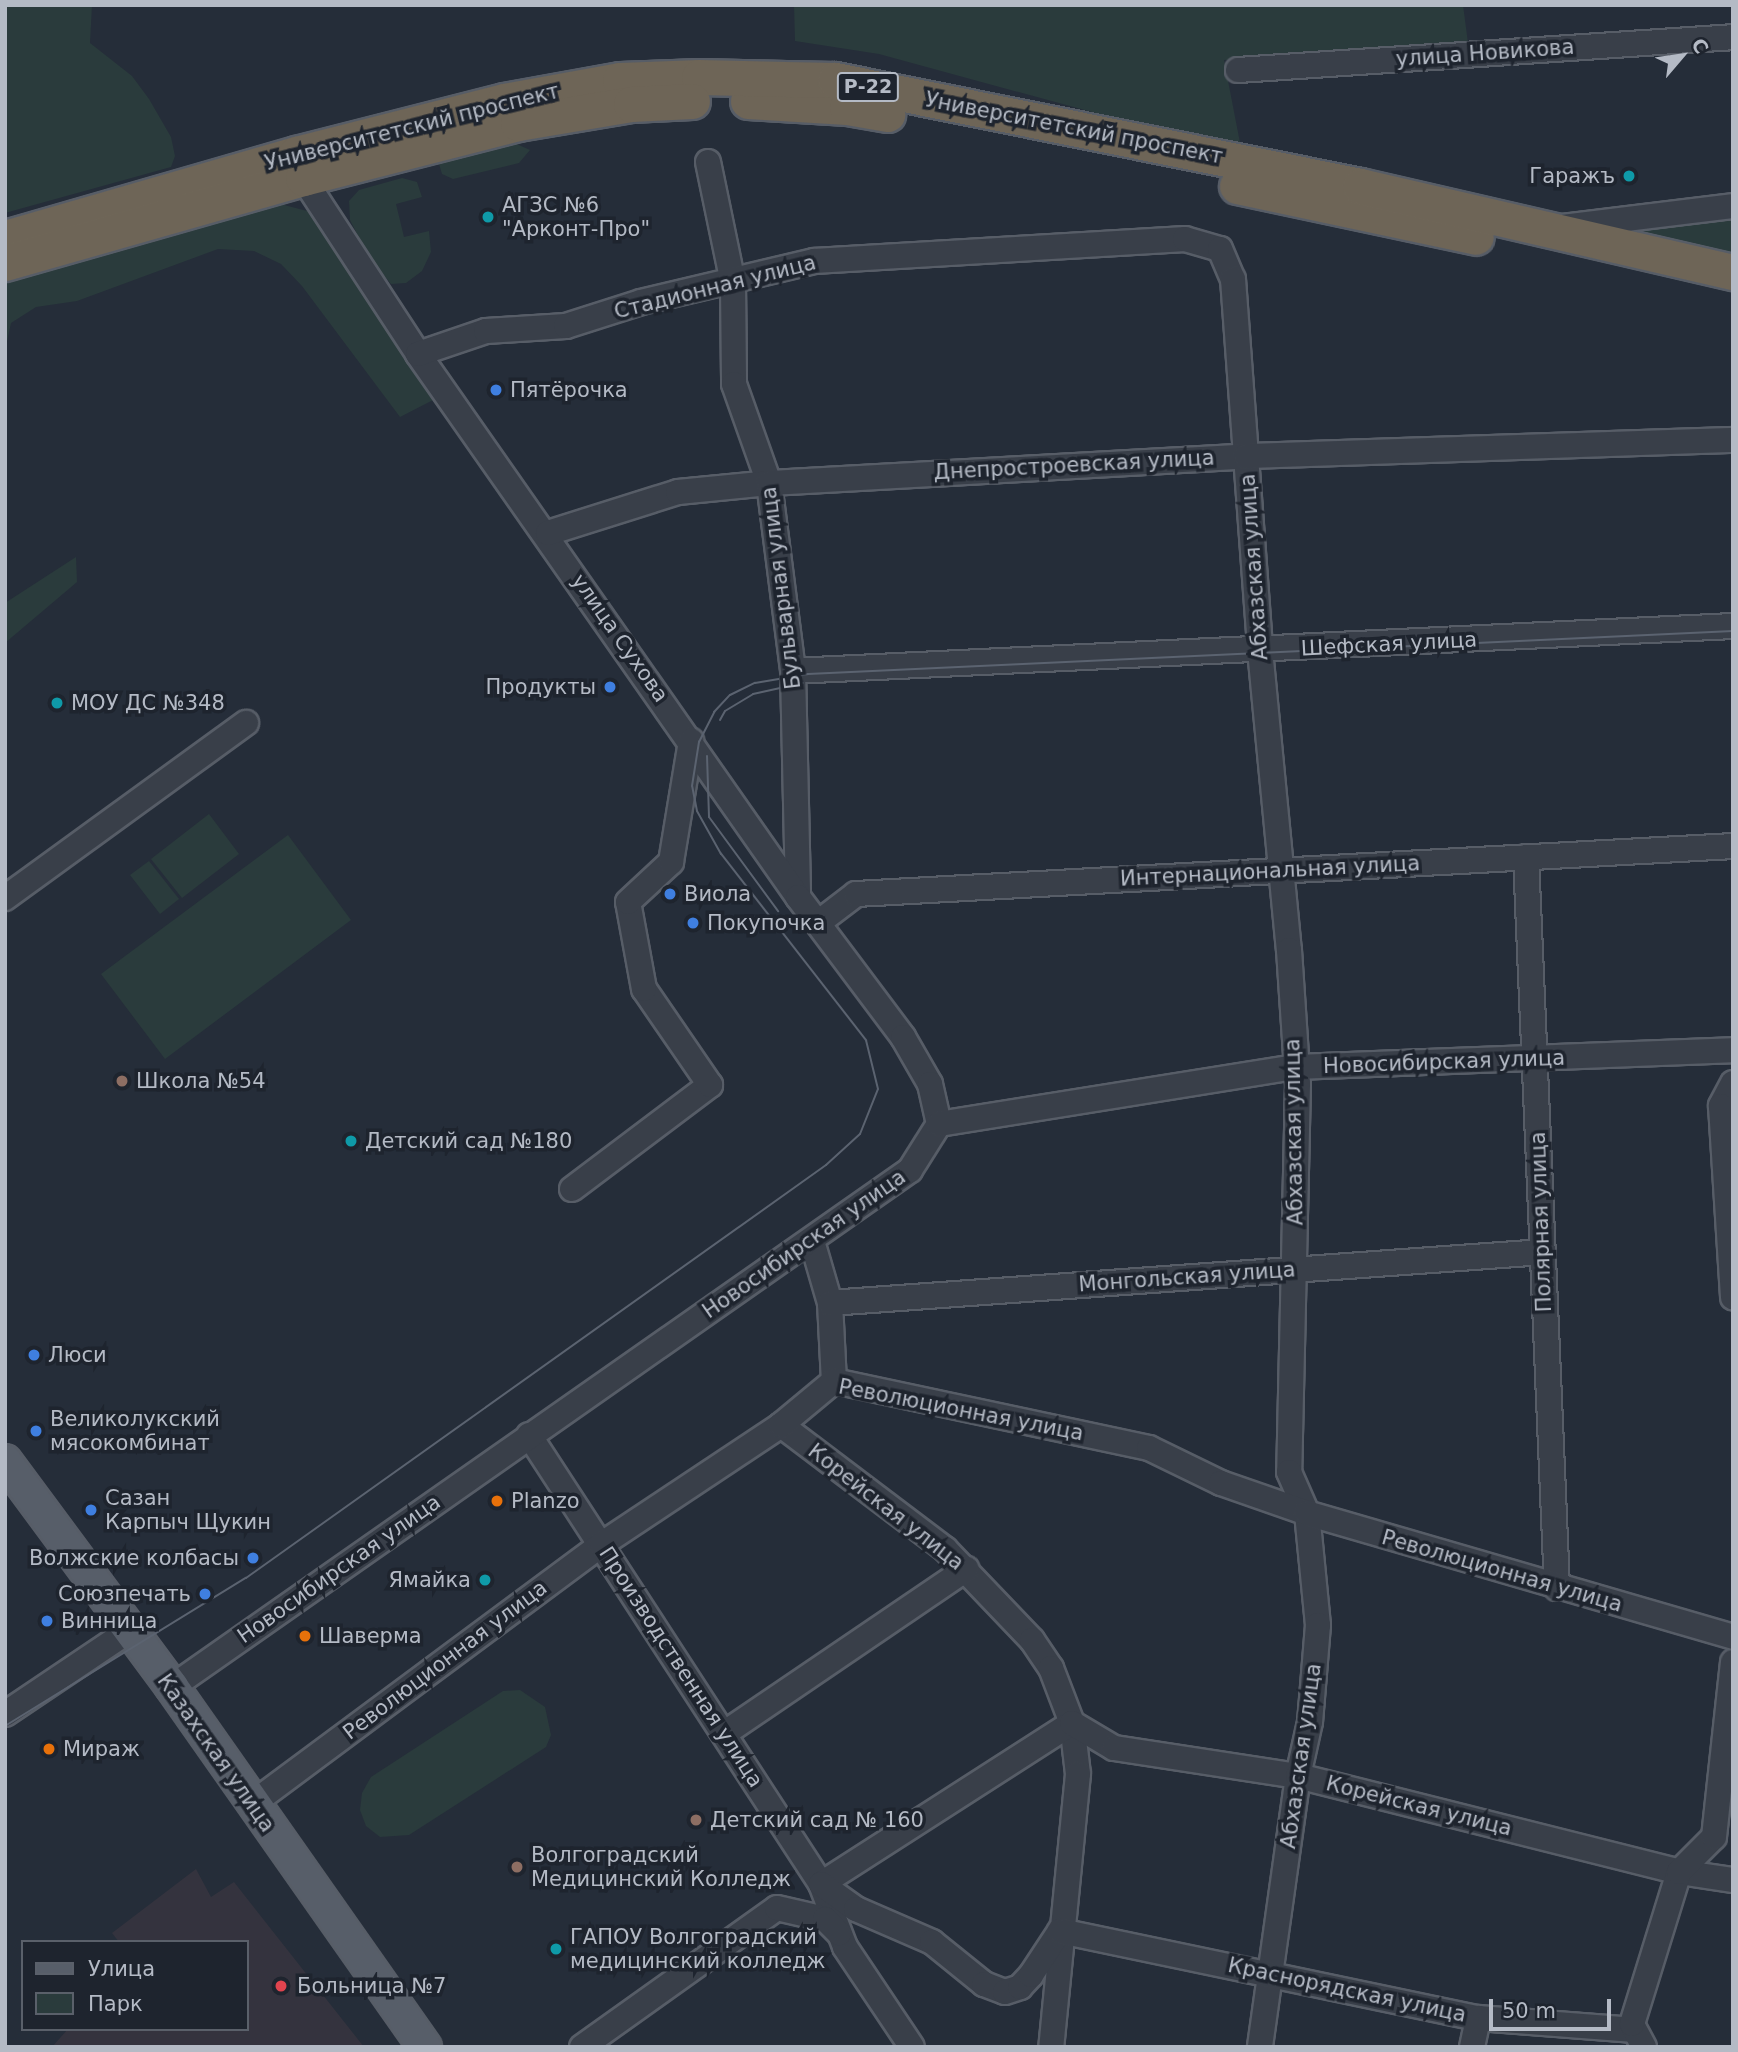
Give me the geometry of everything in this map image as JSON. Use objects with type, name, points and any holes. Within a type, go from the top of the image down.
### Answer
[{"type":"highway","name":"Университетский проспект","points":[[5,263],[504,100],[620,80],[835,80],[1360,186],[1733,272]]},
{"type":"highway","name":"Университетский проспект","points":[[5,238],[299,166],[518,123],[631,104],[722,99],[847,107],[1006,136],[1733,293]]},
{"type":"main road","name":"Казахская улица","points":[[5,1461],[127,1632],[172,1687],[425,2047]]},
{"type":"street","name":"улица Новикова","points":[[1238,70],[1733,37]]},
{"type":"street","name":"Бульварная улица","points":[[708,162],[733,283],[734,384],[769,483],[793,671],[799,897]]},
{"type":"street","name":"улица Сухова","points":[[299,166],[418,354],[548,533],[799,897],[903,1037],[930,1084],[939,1124]]},
{"type":"street","points":[[1548,229],[1733,206]]},
{"type":"street","name":"Стадионная улица","points":[[418,354],[486,331],[566,326],[641,302],[733,283],[814,261],[1185,239]]},
{"type":"street","name":"Абхазская улица","points":[[1185,239],[1220,249],[1233,279],[1260,650],[1283,870],[1295,1067],[1289,1472],[1307,1513],[1318,1625],[1310,1721],[1298,1776],[1260,2047]]},
{"type":"street","name":"Днепростроевская улица","points":[[548,533],[678,492],[769,483],[1246,456],[1733,440]]},
{"type":"street","name":"Шефская улица","points":[[793,671],[1733,626]]},
{"type":"street","points":[[5,898],[246,723]]},
{"type":"street","points":[[572,1189],[710,1085],[644,989],[628,902],[671,863],[691,741]]},
{"type":"street","name":"Интернациональная улица","points":[[818,923],[856,894],[1733,846]]},
{"type":"street","name":"Полярная улица","points":[[1525,857],[1557,1588]]},
{"type":"street","name":"Новосибирская улица","points":[[172,1687],[529,1434],[812,1241],[910,1170],[939,1124],[1295,1067],[1534,1060],[1733,1050]]},
{"type":"street","points":[[1733,1083],[1721,1106],[1733,1298]]},
{"type":"street","points":[[812,1241],[830,1303],[834,1381]]},
{"type":"street","name":"Монгольская улица","points":[[830,1303],[1543,1252]]},
{"type":"street","name":"Революционная улица","points":[[252,1804],[602,1544],[781,1425],[834,1381],[1149,1448],[1221,1483],[1307,1513],[1557,1588],[1733,1637]]},
{"type":"street","name":"Корейская улица","points":[[781,1425],[966,1569],[1038,1649],[1051,1668],[1072,1723],[1114,1748],[1298,1776],[1679,1872],[1733,1880]]},
{"type":"street","name":"Производственная улица","points":[[529,1434],[821,1884],[840,1933],[912,2047]]},
{"type":"street","points":[[725,1733],[966,1569]]},
{"type":"street","points":[[5,1714],[127,1632]]},
{"type":"street","points":[[1640,2038],[1632,2024],[1679,1872],[1714,1838],[1733,1662]]},
{"type":"street","points":[[1051,2047],[1060,1931],[1079,1774],[1072,1723],[821,1884],[856,1909],[932,1942],[984,1984],[1005,1992],[1020,1987],[1031,1975],[1060,1931]]},
{"type":"street","points":[[582,2047],[777,1908],[825,1919],[840,1933]]},
{"type":"street","name":"Краснорядская улица","points":[[1060,1931],[1272,1972],[1478,2018],[1640,2038]]},
{"type":"street","points":[[1472,2047],[1478,2018]]},
{"type":"shaded area","name":"Больница №7","points":[[196,1869],[211,1897],[234,1882],[364,2047],[52,2047],[66,2031],[248,2031],[248,1940],[117,1940],[112,1933]]},
{"type":"green space","points":[[5,5],[92,5],[90,43],[132,76],[149,99],[171,137],[175,156],[171,167],[5,213]]},
{"type":"green space","points":[[794,5],[1463,5],[1468,43],[1224,60],[1242,153],[879,54],[795,41]]},
{"type":"green space","points":[[510,141],[530,150],[519,163],[453,179],[442,174],[439,164],[448,157]]},
{"type":"green space","points":[[402,178],[417,182],[422,197],[396,204],[404,237],[429,231],[431,252],[422,271],[406,283],[391,284],[369,257],[350,220],[349,201],[359,190]]},
{"type":"green space","points":[[1733,197],[1733,263],[1555,213]]},
{"type":"green space","points":[[273,202],[307,211],[323,226],[437,398],[400,417],[302,286],[281,264],[254,251],[218,249],[77,301],[36,307],[11,323],[5,351],[5,279],[89,259]]},
{"type":"green space","points":[[76,557],[77,582],[5,643],[5,603]]},
{"type":"green space","points":[[209,814],[239,854],[182,898],[151,859]]},
{"type":"green space","points":[[288,835],[351,920],[165,1059],[101,974]]},
{"type":"green space","points":[[149,861],[179,899],[160,914],[130,875]]},
{"type":"green space","points":[[520,1690],[545,1707],[551,1735],[546,1747],[409,1835],[380,1837],[366,1826],[360,1810],[362,1793],[371,1777],[503,1691]]},
{"type":"tram line","points":[[5,1726],[246,1578],[826,1165],[860,1134],[878,1089],[866,1040],[721,854],[697,811],[692,786],[699,742],[714,712],[730,695],[755,683],[808,674],[1733,631]]},
{"type":"tram line","points":[[720,720],[725,711],[753,694],[803,683]]},
{"type":"tram line","points":[[707,756],[709,817],[778,911]]},
{"type":"place","name":"Гаражъ","points":[[1629,176]]},
{"type":"place","name":"АГЗС №6 \"Арконт-Про\"","points":[[488,217]]},
{"type":"place","name":"Пятёрочка","points":[[496,390]]},
{"type":"place","name":"Продукты","points":[[610,687]]},
{"type":"place","name":"МОУ ДС №348","points":[[57,703]]},
{"type":"place","name":"Виола","points":[[670,894]]},
{"type":"place","name":"Покупочка","points":[[693,923]]},
{"type":"place","name":"Школа №54","points":[[122,1081]]},
{"type":"place","name":"Детский сад №180","points":[[351,1141]]},
{"type":"place","name":"Люси","points":[[34,1355]]},
{"type":"place","name":"Великолукский мясокомбинат","points":[[36,1431]]},
{"type":"place","name":"Planzo","points":[[497,1501]]},
{"type":"place","name":"Сазан Карпыч Щукин","points":[[91,1510]]},
{"type":"place","name":"Волжские колбасы","points":[[253,1558]]},
{"type":"place","name":"Ямайка","points":[[485,1580]]},
{"type":"place","name":"Союзпечать","points":[[205,1594]]},
{"type":"place","name":"Винница","points":[[47,1621]]},
{"type":"place","name":"Шаверма","points":[[305,1636]]},
{"type":"place","name":"Мираж","points":[[49,1749]]},
{"type":"place","name":"Детский сад № 160","points":[[696,1820]]},
{"type":"place","name":"Волгоградский Медицинский Колледж","points":[[517,1867]]},
{"type":"place","name":"ГАПОУ Волгоградский медицинский колледж","points":[[556,1949]]},
{"type":"place","name":"Больница №7","points":[[281,1986]]}]
